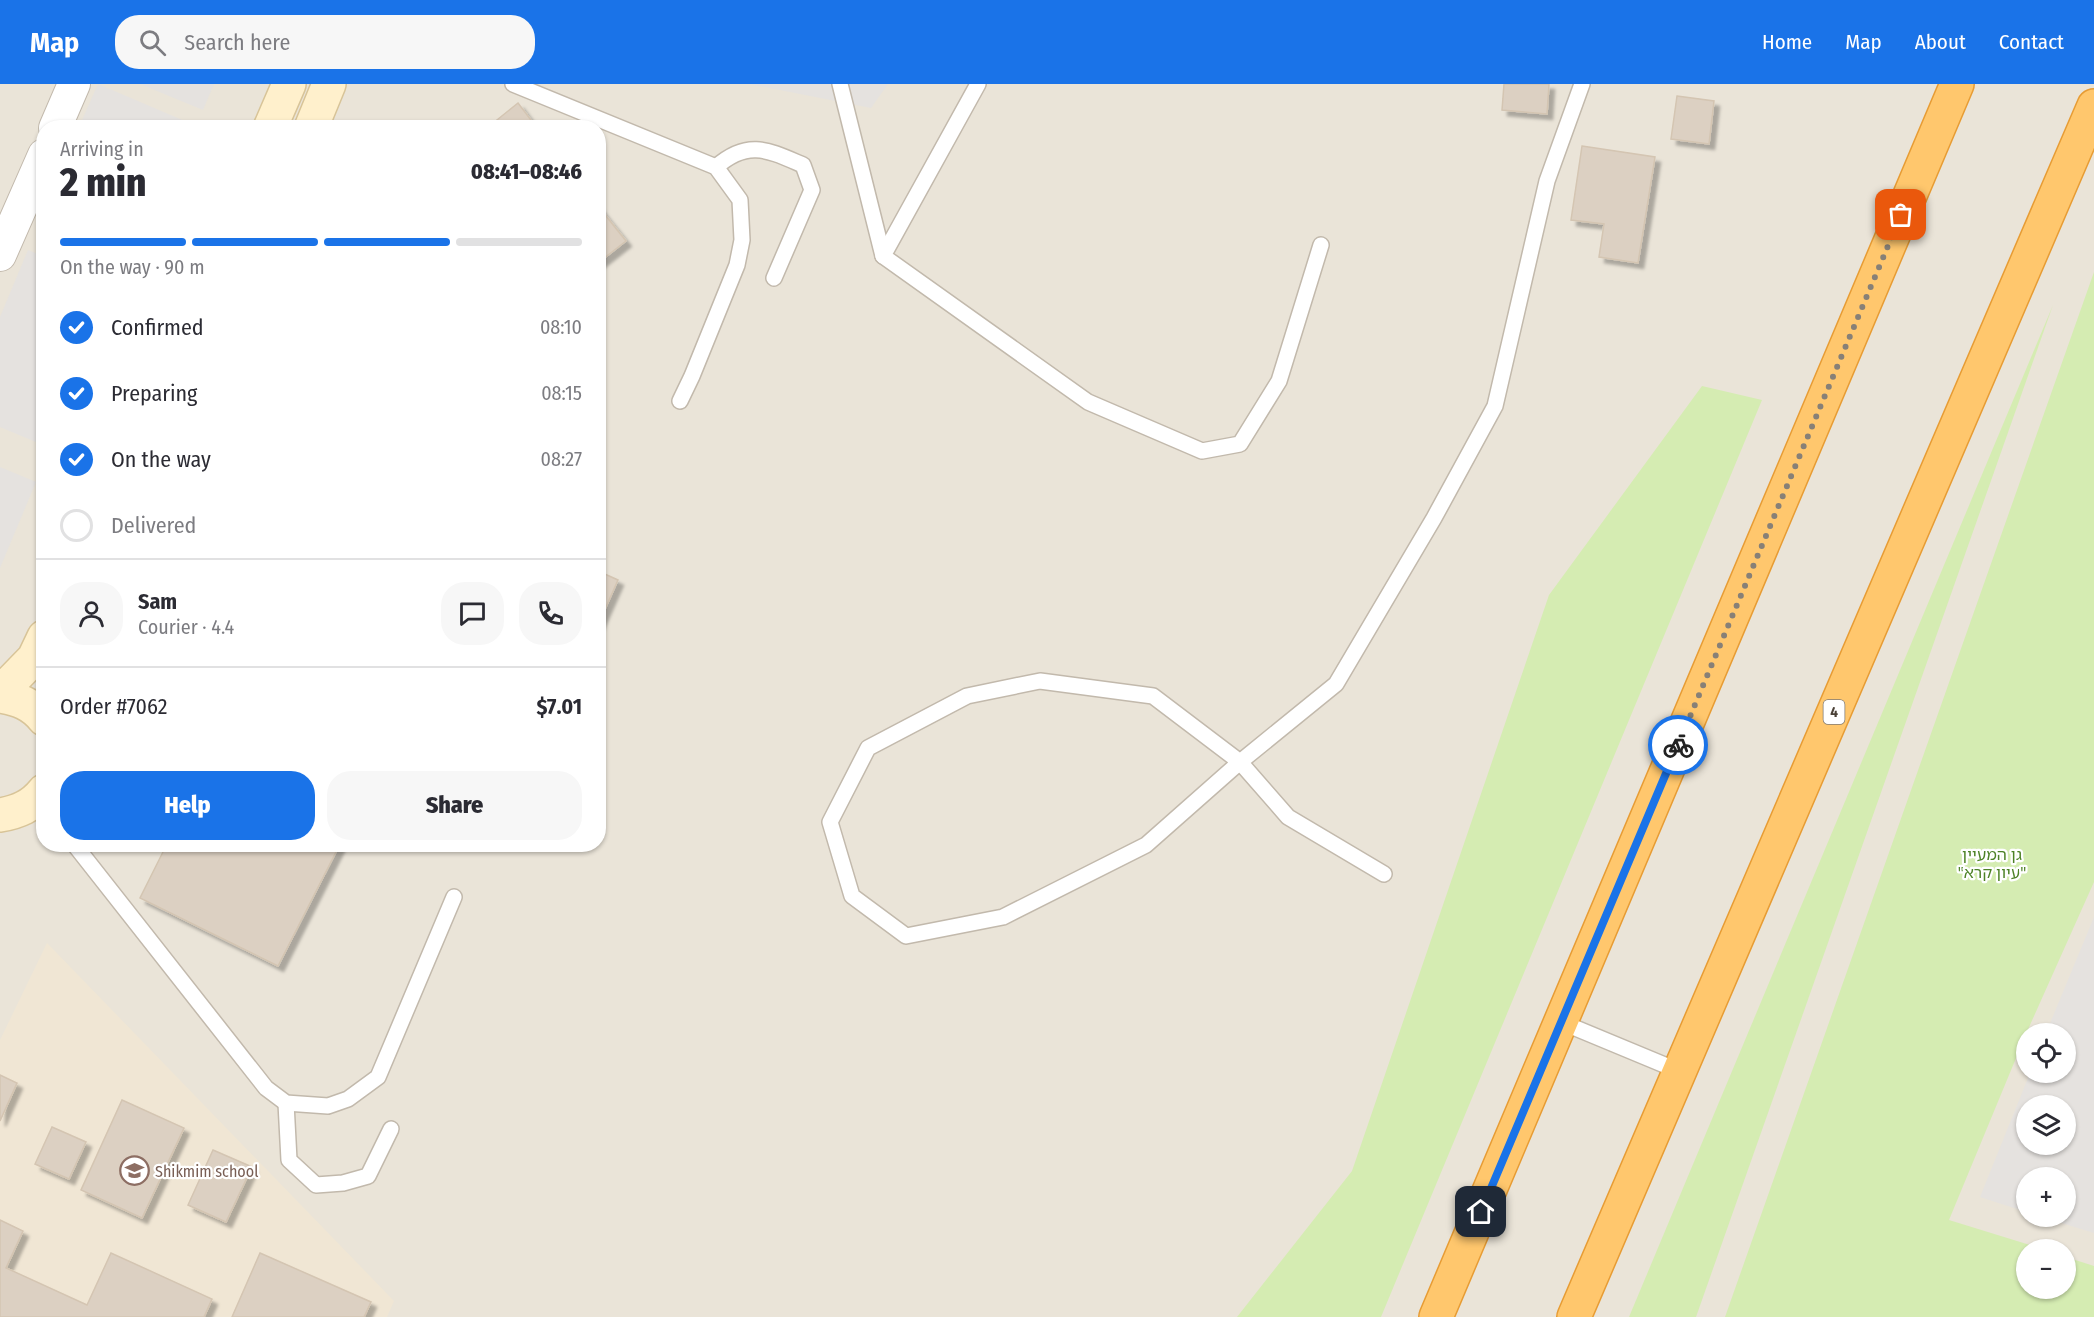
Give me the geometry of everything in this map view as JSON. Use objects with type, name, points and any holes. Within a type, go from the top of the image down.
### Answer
[{"type":"highway","points":[[1436,1317],[1957,84]]},
{"type":"highway","name":"4","points":[[1574,1317],[2094,106]]},
{"type":"street","points":[[58,120],[74,84]]},
{"type":"street","points":[[273,120],[289,84]]},
{"type":"street","points":[[314,120],[329,84]]},
{"type":"street","points":[[0,252],[36,173]]},
{"type":"street","points":[[0,695],[36,654]]},
{"type":"street","points":[[0,695],[18,699],[36,710]]},
{"type":"street","points":[[0,815],[18,812],[36,803]]},
{"type":"lane","points":[[513,84],[601,120]]},
{"type":"lane","points":[[840,84],[883,256],[1088,402],[1202,451],[1240,444],[1279,381],[1321,245]]},
{"type":"lane","points":[[883,256],[978,84]]},
{"type":"lane","points":[[1384,874],[1288,817],[1240,762],[1153,696],[1040,681],[967,696],[868,748],[830,822],[852,896],[906,936],[1003,917],[1146,845],[1240,762],[1336,684],[1434,518],[1495,406],[1547,181],[1582,84]]},
{"type":"lane","points":[[606,122],[716,167],[740,200],[742,240],[737,265],[680,401]]},
{"type":"lane","points":[[716,167],[732,152],[766,149],[803,165],[812,190],[774,278]]},
{"type":"lane","points":[[80,852],[266,1088],[286,1103],[328,1106],[348,1099],[378,1077],[454,897]]},
{"type":"lane","points":[[1562,1022],[1679,1071]]},
{"type":"lane","points":[[286,1103],[289,1161],[316,1185],[343,1183],[368,1176],[391,1129]]},
{"type":"shaded area","points":[[0,84],[2094,84],[2094,1317],[0,1317]]},
{"type":"shaded area","points":[[98,84],[182,120],[82,120]]},
{"type":"shaded area","points":[[140,84],[214,84],[203,110]]},
{"type":"shaded area","points":[[749,84],[888,84],[871,108]]},
{"type":"shaded area","points":[[28,250],[36,253],[36,442],[0,427],[0,317]]},
{"type":"shaded area","points":[[0,467],[36,482],[0,568]]},
{"type":"shaded area","points":[[2094,917],[2094,1233],[2074,1227],[2076,1167],[2016,1167],[2016,1209],[1980,1197],[2016,1108],[2016,1155],[2076,1155],[2076,1095],[2021,1095],[2026,1083],[2076,1083],[2076,1023],[2050,1023]]},
{"type":"shaded area","name":"Shikmim school","points":[[47,943],[394,1301],[387,1317],[0,1317],[0,1040]]},
{"type":"green space","name":"גן המעיין \"עיון קרא\"","points":[[2094,272],[2094,882],[2031,1023],[2016,1023],[2016,1058],[1949,1220],[2016,1241],[2016,1299],[2076,1299],[2076,1260],[2094,1266],[2094,1317],[1725,1317]]},
{"type":"green space","points":[[2053,305],[1696,1317],[1629,1317]]},
{"type":"green space","points":[[1702,386],[1762,400],[1381,1317],[1237,1317],[1352,1171],[1549,595]]},
{"type":"building","points":[[1504,84],[1549,84],[1547,114],[1502,110]]},
{"type":"building","points":[[1677,96],[1714,101],[1709,144],[1671,139]]},
{"type":"building","points":[[518,103],[531,120],[497,120]]},
{"type":"building","points":[[1582,146],[1655,157],[1638,263],[1599,257],[1604,224],[1571,220]]},
{"type":"building","points":[[606,216],[626,241],[606,257]]},
{"type":"building","points":[[606,575],[618,580],[606,607]]},
{"type":"building","points":[[163,852],[336,852],[278,966],[140,898]]},
{"type":"building","points":[[0,1075],[17,1083],[0,1121]]},
{"type":"building","points":[[122,1100],[184,1128],[142,1218],[81,1190]]},
{"type":"building","points":[[52,1127],[86,1142],[69,1179],[35,1164]]},
{"type":"building","points":[[213,1150],[252,1167],[226,1222],[188,1205]]},
{"type":"building","points":[[0,1220],[23,1231],[6,1268],[87,1305],[111,1253],[212,1299],[204,1317],[0,1317]]},
{"type":"building","points":[[260,1253],[371,1302],[364,1317],[232,1317]]},
{"type":"way so far","points":[[1678,745],[1901,215]]},
{"type":"place","name":"Shikmim school","points":[[134,1171]]},
{"type":"route","points":[[1481,1212],[1678,745]]}]
